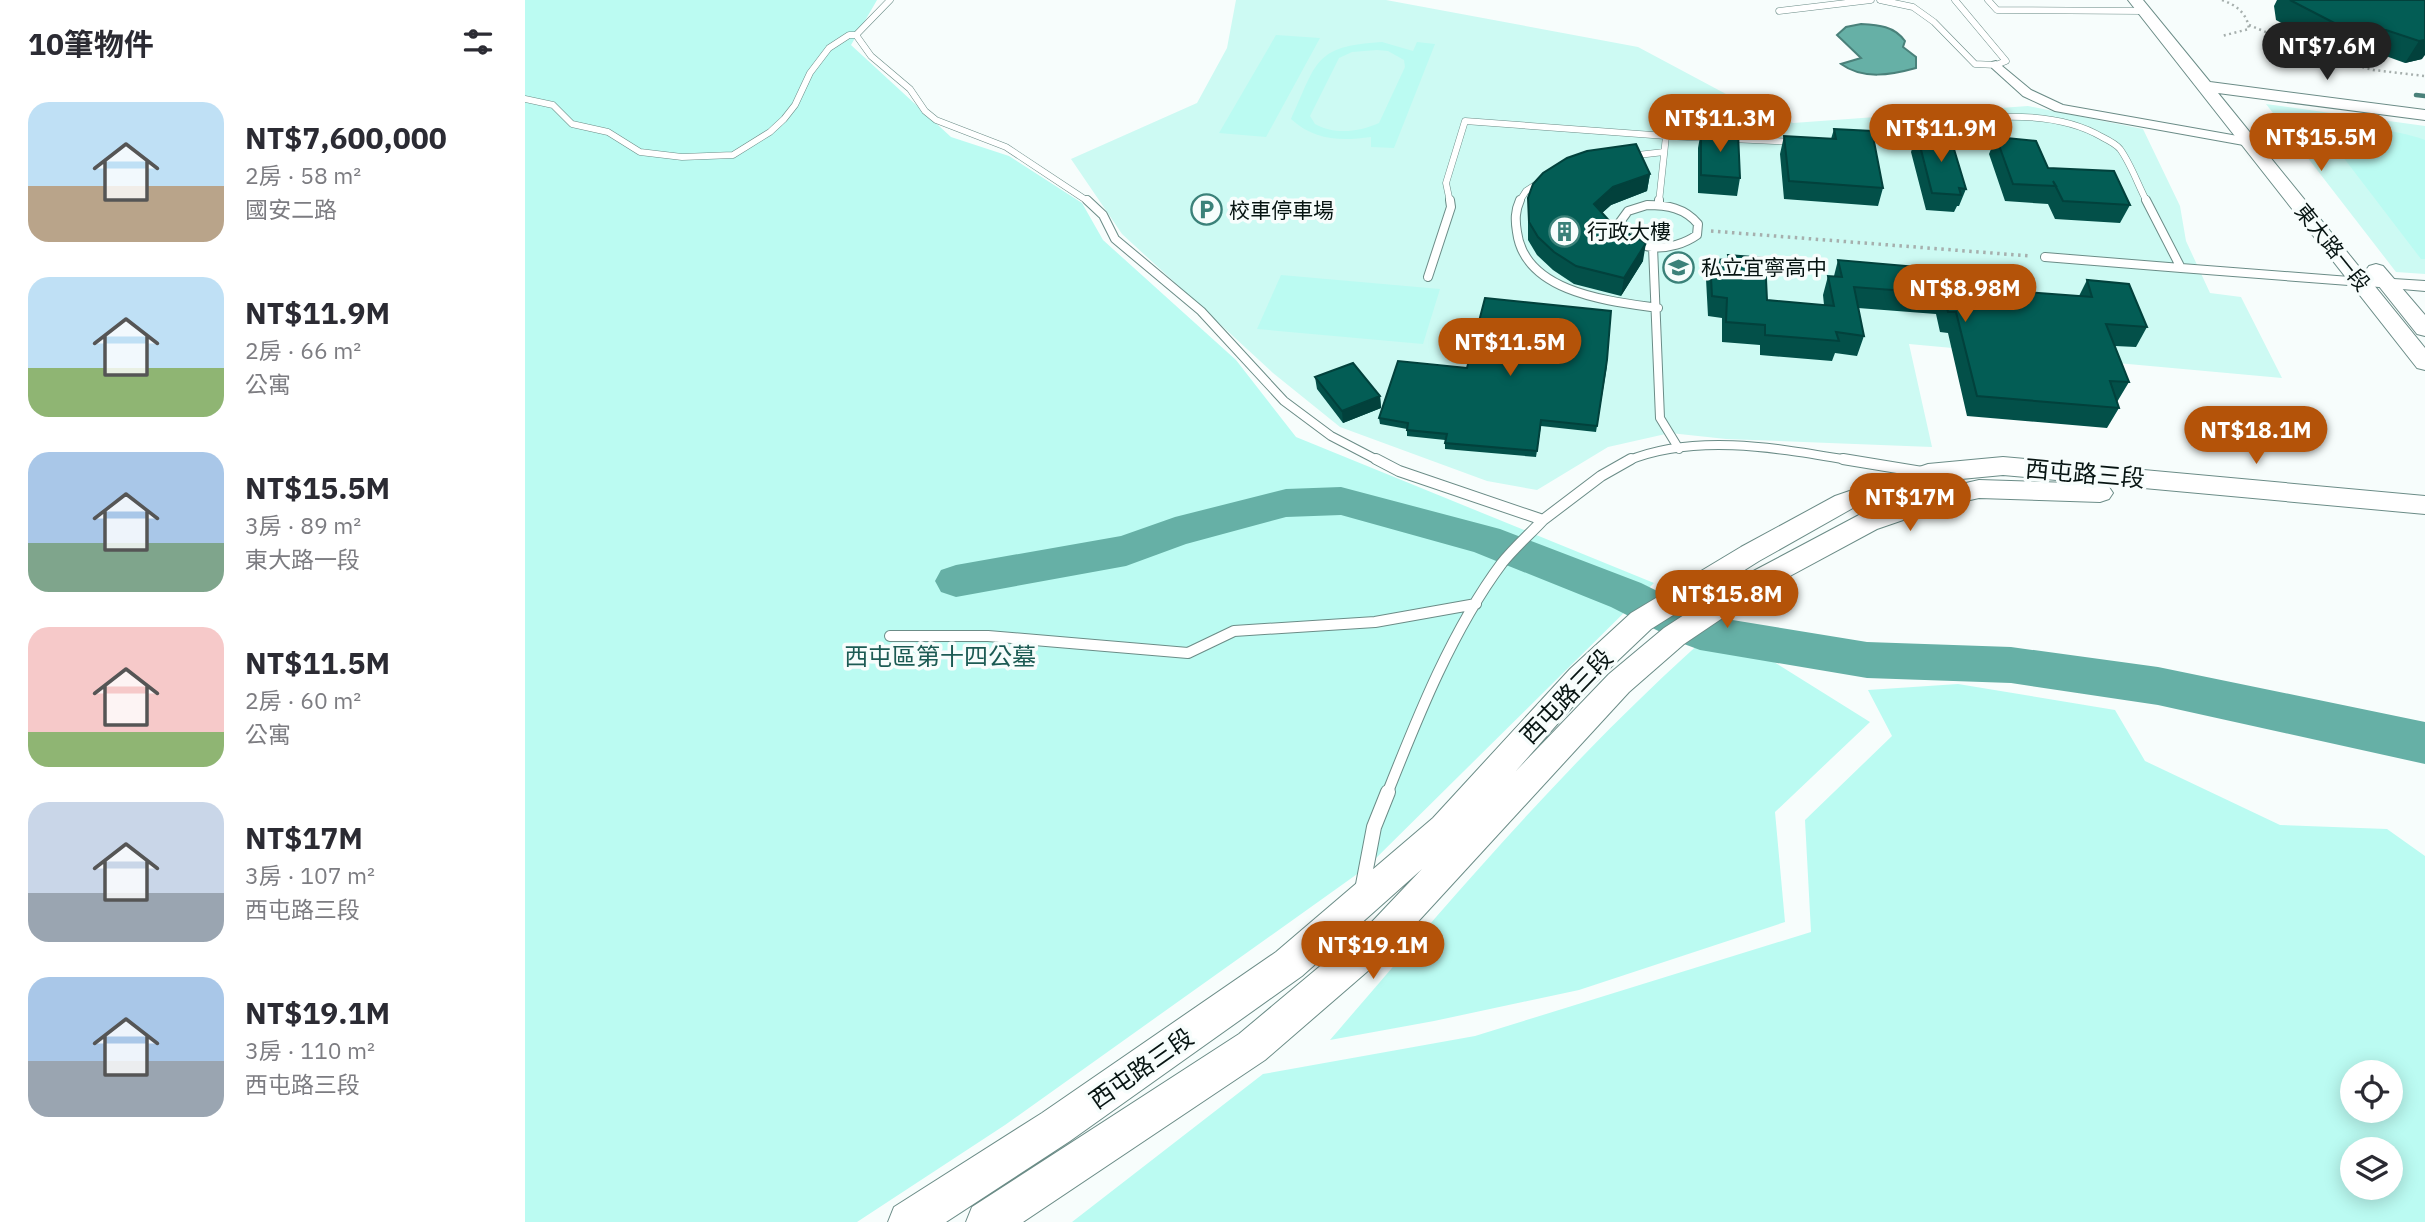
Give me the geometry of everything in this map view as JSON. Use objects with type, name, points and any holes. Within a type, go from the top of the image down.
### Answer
[{"type":"street","name":"東大路一段","points":[[2144,4],[2204,87],[2425,363]]},
{"type":"street","name":"東大路一段","points":[[2144,4],[2225,88],[2425,329]]},
{"type":"street","points":[[1996,65],[2027,93],[2060,108],[2249,142]]},
{"type":"street","points":[[2204,87],[2425,115]]},
{"type":"street","points":[[2362,282],[2425,286]]},
{"type":"street","name":"西屯路三段","points":[[909,1222],[1056,1127],[1289,964],[1445,828],[1580,678],[1641,621],[1750,554],[1844,502],[1928,472],[2003,466],[2425,505]]},
{"type":"street","name":"西屯路三段","points":[[987,1222],[1252,1047],[1379,939],[1619,683],[1674,636],[1754,583],[1868,522],[1940,498],[1979,489],[2068,490],[2425,524]]},
{"type":"lane","points":[[525,99],[552,105],[572,124],[608,132],[640,152],[682,157],[733,155],[770,132],[784,119],[795,105],[810,73],[829,48],[849,35],[856,35],[890,0]]},
{"type":"lane","points":[[1779,11],[1871,0]]},
{"type":"lane","points":[[1880,0],[1913,7],[1934,22],[1975,64],[1996,65],[2006,61],[1955,0]]},
{"type":"lane","points":[[1988,0],[1997,10],[2053,10],[2144,4]]},
{"type":"lane","points":[[2047,0],[2053,10]]},
{"type":"lane","points":[[856,35],[871,56],[910,89],[925,111],[936,120],[1006,147],[1082,195],[1103,215],[1115,239],[1129,253],[1201,311],[1284,401],[1331,436],[1399,471],[1543,520]]},
{"type":"lane","points":[[1846,137],[1990,119],[2019,118],[2082,128],[2106,137],[2119,147],[2181,268]]},
{"type":"lane","points":[[1429,277],[1451,207],[1446,183],[1465,121],[1666,136],[1807,142]]},
{"type":"lane","points":[[1659,205],[1666,136]]},
{"type":"lane","points":[[1616,158],[1664,152]]},
{"type":"lane","points":[[1555,175],[1532,186],[1515,205],[1514,235],[1530,265],[1562,287],[1605,301],[1658,309]]},
{"type":"lane","points":[[1659,205],[1688,213],[1698,224],[1699,230],[1692,240],[1684,244],[1653,247],[1632,240],[1621,229],[1620,222],[1628,211],[1659,205]]},
{"type":"lane","points":[[1653,247],[1658,309],[1660,418],[1679,449]]},
{"type":"lane","points":[[2045,257],[2362,282]]},
{"type":"lane","points":[[1360,901],[1374,827],[1419,714],[1476,604],[1503,562],[1543,520],[1594,482],[1634,458],[1695,446],[1770,449],[1928,472]]},
{"type":"lane","points":[[890,636],[988,636],[1188,653],[1234,631],[1375,622],[1476,604]]},
{"type":"path","points":[[2222,0],[2235,4],[2249,25],[2323,56],[2374,71],[2425,76]]},
{"type":"path","points":[[2235,4],[2239,0]]},
{"type":"path","points":[[2222,36],[2238,34],[2249,29],[2249,25]]},
{"type":"path","points":[[1699,230],[2045,257]]},
{"type":"shaded area","name":"私立宜寧高中","points":[[1236,0],[1386,0],[1638,47],[1726,94],[1793,123],[2028,106],[2143,129],[2180,206],[2186,241],[2210,293],[2241,297],[2282,378],[1909,344],[1932,447],[1726,439],[1670,433],[1608,447],[1537,490],[1487,481],[1340,427],[1273,373],[1122,234],[1071,159],[1197,103],[1227,48]]},
{"type":"shaded area","points":[[1861,24],[1891,29],[1901,36],[1905,41],[1903,47],[1916,57],[1916,68],[1877,75],[1858,72],[1841,64],[1861,58],[1837,35],[1846,27]]},
{"type":"shaded area","points":[[2266,104],[2425,126],[2425,274],[2396,272]]},
{"type":"green space","name":"西屯區第十四公墓","points":[[525,0],[877,0],[851,45],[951,137],[1009,156],[1082,203],[1103,240],[1236,360],[1296,437],[1654,583],[1367,867],[1005,1125],[857,1222],[525,1222]]},
{"type":"green space","points":[[1276,35],[1320,38],[1266,137],[1219,133]]},
{"type":"green space","points":[[1382,42],[1413,51],[1417,42],[1435,44],[1394,148],[1371,147],[1371,137],[1329,138],[1309,132],[1291,119],[1306,84],[1320,61],[1330,53],[1359,44]],"holes":[[[1388,51],[1404,60],[1405,67],[1379,123],[1347,131],[1331,130],[1315,124],[1310,116],[1339,58],[1352,52]]]},
{"type":"green space","points":[[2314,119],[2334,120],[2346,133],[2386,130],[2425,140],[2425,259],[2421,259]]},
{"type":"green space","points":[[1281,275],[1440,289],[1423,344],[1257,329]]},
{"type":"green space","points":[[1718,627],[1870,722],[1775,812],[1785,922],[1579,990],[1330,1040],[1469,879],[1565,774],[1666,674]]},
{"type":"green space","points":[[1958,684],[2115,710],[2145,761],[2280,825],[2387,829],[2425,856],[2425,1222],[1072,1222],[1263,1074],[1475,1036],[1811,932],[1805,820],[1892,736],[1868,690]]},
{"type":"building","points":[[2290,0],[2425,0],[2425,40],[2419,41],[2386,30],[2361,33],[2344,28]]},
{"type":"building","points":[[1834,129],[1872,131],[1883,188],[1789,181],[1784,136],[1836,139]]},
{"type":"building","points":[[1701,131],[1738,133],[1740,178],[1701,175]]},
{"type":"building","points":[[1917,134],[1950,136],[1966,189],[1959,188],[1961,195],[1932,193]]},
{"type":"building","points":[[1996,137],[2036,141],[2048,168],[2114,171],[2130,205],[2063,201],[2055,186],[2013,184]]},
{"type":"building","name":"行政大樓","points":[[1636,144],[1650,174],[1613,187],[1594,204],[1613,225],[1646,243],[1624,278],[1576,266],[1554,252],[1538,237],[1529,222],[1528,198],[1533,184],[1543,173],[1567,158],[1587,151]]},
{"type":"building","points":[[1728,255],[1765,258],[1767,300],[1834,306],[1828,276],[1842,277],[1838,260],[2009,275],[2014,291],[2092,297],[2087,280],[2129,284],[2147,327],[2106,324],[2129,382],[2110,381],[2119,408],[1977,396],[1956,312],[1948,312],[1944,294],[1854,287],[1864,336],[1836,332],[1839,341],[1765,335],[1765,325],[1726,322],[1727,298],[1712,296],[1710,259],[1729,260]]},
{"type":"building","points":[[1485,298],[1611,311],[1597,426],[1541,420],[1537,451],[1445,443],[1447,434],[1407,430],[1408,423],[1379,418],[1398,361],[1467,368]]},
{"type":"building","points":[[1353,363],[1380,396],[1342,411],[1315,377]]},
{"type":"waterway","points":[[2416,95],[2425,96]]},
{"type":"waterway","points":[[956,581],[1126,551],[1175,532],[1286,503],[1341,501],[1485,540],[1626,595],[1700,632],[1867,660],[2011,665],[2158,686],[2425,743]]},
{"type":"place","name":"校車停車場","points":[[1206,210]]},
{"type":"place","name":"行政大樓","points":[[1564,231]]},
{"type":"place","name":"私立宜寧高中","points":[[1678,267]]}]
